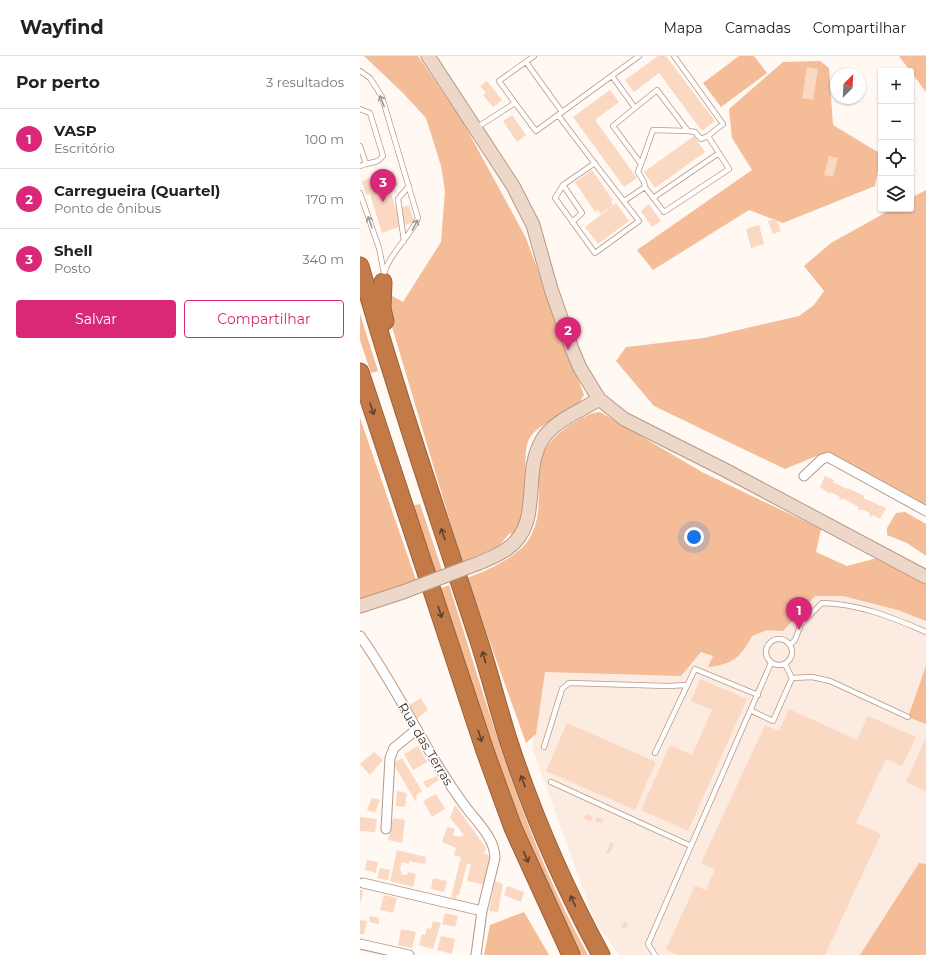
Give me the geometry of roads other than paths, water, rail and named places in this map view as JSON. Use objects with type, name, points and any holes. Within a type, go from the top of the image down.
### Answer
[{"type":"highway","points":[[360,266],[388,362],[479,642],[507,737],[549,848],[600,955]]},
{"type":"highway","points":[[383,278],[382,309],[390,343],[388,362]]},
{"type":"highway","points":[[360,372],[485,751],[513,828],[571,955]]},
{"type":"highway","points":[[590,936],[605,955]]},
{"type":"main road","points":[[428,56],[513,186],[533,225],[551,289],[572,349],[580,368],[599,399],[624,419],[726,470],[926,577]]},
{"type":"main road","points":[[360,606],[403,592],[479,563],[506,550],[514,543],[525,529],[529,519],[534,456],[542,439],[550,429],[599,399]]},
{"type":"street","points":[[804,476],[822,459],[828,457],[926,511]]},
{"type":"street","name":"Rua das Terras","points":[[360,636],[377,659],[455,792],[490,840],[495,851],[495,858],[482,910]]},
{"type":"street","points":[[386,829],[390,758],[394,748],[417,729]]},
{"type":"street","points":[[363,883],[482,910],[476,955]]},
{"type":"street","points":[[360,944],[381,952],[409,955]]},
{"type":"lane","points":[[595,163],[563,185],[555,198],[595,253],[639,221],[560,114],[529,58],[499,81],[536,132],[560,114],[639,56]]},
{"type":"lane","points":[[674,56],[723,124],[708,136],[701,138],[695,132],[653,130],[638,172],[644,182],[645,187],[664,212],[729,169],[708,136]]},
{"type":"lane","points":[[360,71],[370,78],[382,97],[418,218],[414,228],[404,241],[383,278]]},
{"type":"lane","points":[[612,76],[635,108]]},
{"type":"lane","points":[[641,164],[613,126],[657,90],[688,131]]},
{"type":"lane","points":[[475,128],[515,104]]},
{"type":"lane","points":[[360,109],[370,113],[383,156],[378,161],[360,166]]},
{"type":"lane","points":[[360,146],[366,164]]},
{"type":"lane","points":[[653,198],[719,153]]},
{"type":"lane","points":[[563,185],[582,213],[572,222]]},
{"type":"lane","points":[[404,241],[398,199],[409,186]]},
{"type":"lane","points":[[624,201],[645,187]]},
{"type":"lane","points":[[360,193],[378,248],[383,278]]},
{"type":"lane","points":[[790,645],[795,640],[801,624],[822,603],[845,603],[890,617],[926,632]]},
{"type":"lane","points":[[774,640],[783,640],[790,645],[792,654],[789,662],[776,665],[771,663],[766,656],[766,651],[770,643],[774,640]]},
{"type":"lane","points":[[655,955],[648,944],[752,711],[771,663]]},
{"type":"lane","points":[[785,664],[792,678]]},
{"type":"lane","points":[[655,753],[695,669],[758,695]]},
{"type":"lane","points":[[792,678],[812,677],[830,681],[908,717]]},
{"type":"lane","points":[[752,711],[773,721],[792,678]]},
{"type":"lane","points":[[544,747],[562,689],[569,683],[668,686],[688,685]]},
{"type":"lane","points":[[551,782],[691,846]]},
{"type":"place","name":"Shell","points":[[383,202]]},
{"type":"place","name":"Carregueira (Quartel)","points":[[568,350]]},
{"type":"place","name":"VASP","points":[[799,630]]}]
